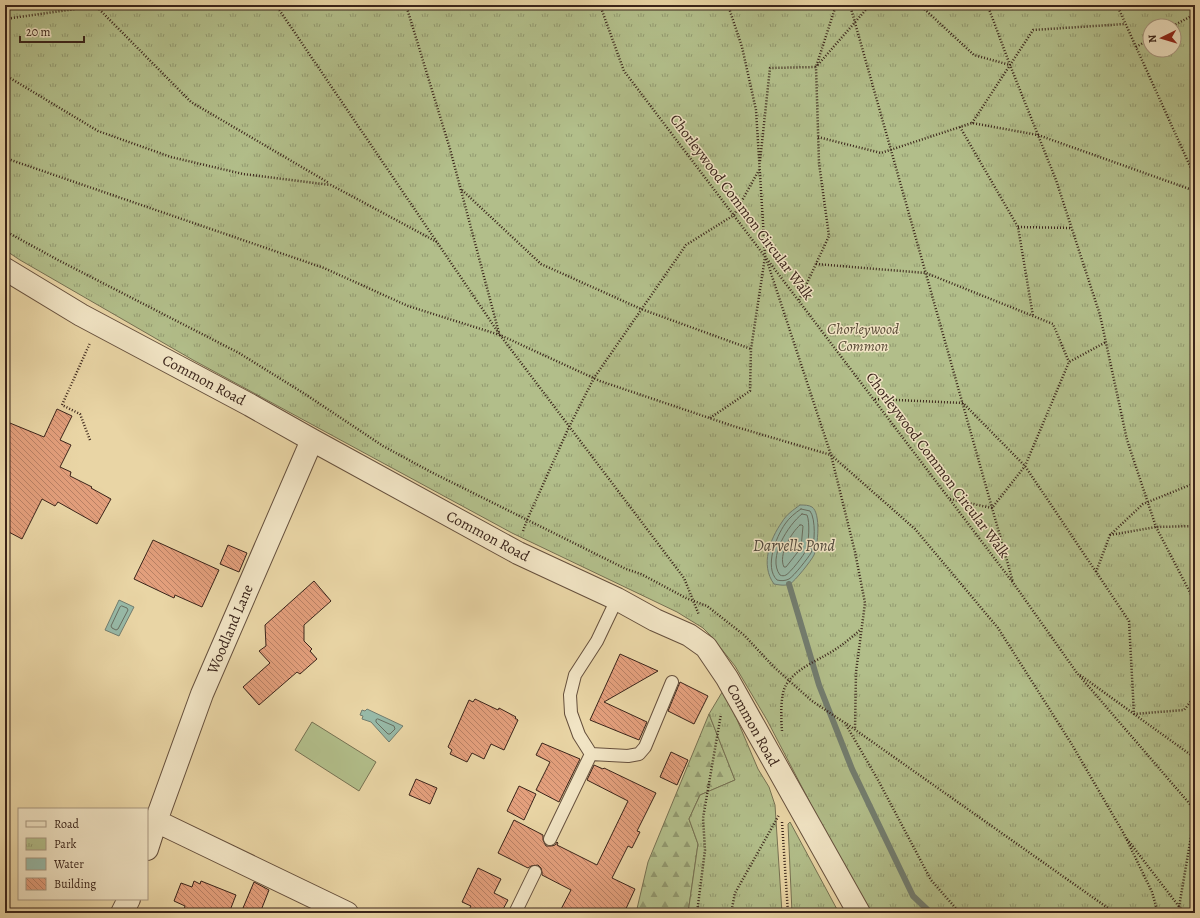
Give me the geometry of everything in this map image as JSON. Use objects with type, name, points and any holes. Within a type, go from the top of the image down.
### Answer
[{"type":"street","name":"Common Road","points":[[5,269],[81,315],[250,405],[518,553],[617,599],[655,620],[689,635],[706,648],[727,678],[859,913]]},
{"type":"street","name":"Woodland Lane","points":[[148,846],[202,694],[312,440]]},
{"type":"street","points":[[156,821],[347,913]]},
{"type":"street","points":[[122,913],[128,900]]},
{"type":"lane","points":[[591,754],[579,734],[571,713],[570,694],[575,675],[597,641],[617,599]]},
{"type":"lane","points":[[591,754],[628,756],[639,754],[645,747],[672,682]]},
{"type":"lane","points":[[550,839],[591,754]]},
{"type":"lane","points":[[515,913],[535,872]]},
{"type":"path","points":[[5,19],[96,5],[109,5]]},
{"type":"path","points":[[96,5],[191,102],[331,185],[438,243]]},
{"type":"path","points":[[276,5],[500,335],[684,578],[707,633],[706,648]]},
{"type":"path","points":[[406,5],[450,149],[500,335]]},
{"type":"path","name":"Chorleywood Common Circular Walk","points":[[600,5],[624,71],[950,499],[1014,584],[1077,672],[1195,810]]},
{"type":"path","points":[[709,418],[750,391],[751,349],[765,255],[756,110],[742,47],[728,5]]},
{"type":"path","points":[[799,300],[828,236],[819,163],[816,67],[836,5]]},
{"type":"path","points":[[850,5],[1014,584]]},
{"type":"path","points":[[518,553],[527,520],[569,427],[594,378],[686,245],[734,215],[759,170],[770,68],[816,67],[870,5]]},
{"type":"path","points":[[920,5],[974,55],[1010,65]]},
{"type":"path","points":[[990,5],[988,9],[1056,180],[1100,315],[1127,440],[1156,527],[1195,602]]},
{"type":"path","points":[[1117,5],[1195,178]]},
{"type":"path","points":[[1182,21],[1195,14]]},
{"type":"path","points":[[972,123],[1033,30],[1125,24]]},
{"type":"path","points":[[1136,47],[1142,44]]},
{"type":"path","points":[[5,75],[98,131],[171,157],[243,174],[331,185]]},
{"type":"path","points":[[818,137],[881,153],[972,123],[1038,135],[1195,191]]},
{"type":"path","points":[[960,127],[1018,228],[1033,316]]},
{"type":"path","points":[[5,158],[324,268],[408,306],[500,335],[594,378],[709,418],[831,455],[915,529],[998,628],[1071,743],[1124,834],[1152,892],[1158,913]]},
{"type":"path","points":[[461,190],[541,264],[642,309],[751,349]]},
{"type":"path","points":[[1018,228],[1072,228]]},
{"type":"path","points":[[765,255],[831,455],[855,552],[865,603],[856,672],[855,730]]},
{"type":"path","points":[[816,264],[926,273],[1053,324],[1069,362]]},
{"type":"path","points":[[90,440],[80,414],[62,405],[98,324]]},
{"type":"path","points":[[992,508],[1025,466],[1069,362],[1106,342]]},
{"type":"path","points":[[874,399],[963,404],[1025,466],[1129,621],[1134,714]]},
{"type":"path","points":[[1096,572],[1110,535],[1143,504],[1195,483]]},
{"type":"path","points":[[950,499],[992,508]]},
{"type":"path","points":[[1110,535],[1156,527],[1195,526]]},
{"type":"path","points":[[783,737],[781,710],[786,686],[804,666],[826,655],[848,641],[861,629]]},
{"type":"path","points":[[1077,672],[1195,758]]},
{"type":"path","points":[[697,913],[705,850],[703,818],[727,678]]},
{"type":"path","points":[[1134,714],[1184,710],[1195,696]]},
{"type":"path","points":[[845,723],[1115,913]]},
{"type":"path","points":[[731,913],[735,893],[781,811],[788,913]]},
{"type":"path","points":[[1178,913],[1195,813]]},
{"type":"path","points":[[1124,834],[1184,913]]},
{"type":"green space","name":"Chorleywood Common","points":[[5,5],[1195,5],[1195,913],[872,913],[829,839],[767,720],[735,666],[703,628],[677,612],[512,533],[193,360],[5,250]]},
{"type":"green space","points":[[724,689],[758,769],[769,787],[775,805],[782,913],[688,913],[698,844],[689,819],[700,795],[735,780],[709,714]]},
{"type":"green space","points":[[709,714],[735,780],[700,795],[689,819],[698,844],[688,913],[636,913],[648,862]]},
{"type":"green space","points":[[312,722],[376,762],[359,791],[295,750]]},
{"type":"green space","points":[[790,822],[839,913],[792,913],[788,824]]},
{"type":"water","name":"Darvells Pond","points":[[800,505],[808,505],[812,507],[817,516],[817,545],[814,555],[803,571],[790,584],[774,584],[768,569],[768,552],[774,536],[784,519]]},
{"type":"water","points":[[119,600],[134,607],[119,636],[105,630]]},
{"type":"water","points":[[367,709],[403,726],[389,742],[371,722],[362,719],[363,716],[360,715],[362,710],[365,711]]},
{"type":"building","points":[[57,409],[72,416],[60,440],[71,445],[60,467],[71,472],[70,476],[111,499],[97,524],[58,502],[55,506],[42,499],[22,539],[5,530],[5,421],[44,437]]},
{"type":"building","points":[[153,540],[219,570],[202,607],[175,595],[174,598],[134,579]]},
{"type":"building","points":[[228,545],[247,553],[239,572],[220,564]]},
{"type":"building","points":[[314,581],[331,601],[304,625],[304,641],[312,649],[310,651],[317,659],[300,674],[297,672],[259,705],[243,687],[270,663],[259,651],[266,646],[265,625]]},
{"type":"building","points":[[620,654],[658,671],[604,702],[647,722],[639,740],[590,720]]},
{"type":"building","points":[[680,682],[708,696],[694,724],[668,711]]},
{"type":"building","points":[[475,699],[498,710],[499,708],[516,717],[515,718],[518,720],[504,750],[491,744],[484,759],[472,753],[467,762],[450,754],[452,750],[448,747],[469,700],[473,702]]},
{"type":"building","points":[[542,743],[580,759],[559,802],[536,790],[550,762],[536,755]]},
{"type":"building","points":[[671,752],[688,760],[677,785],[660,777]]},
{"type":"building","points":[[594,765],[603,769],[604,768],[656,793],[637,831],[640,832],[632,848],[628,846],[612,878],[635,889],[624,913],[559,913],[571,890],[542,875],[541,868],[538,865],[528,868],[498,853],[514,820],[543,835],[543,840],[546,846],[555,845],[557,842],[557,845],[597,865],[628,801],[587,780]]},
{"type":"building","points":[[416,779],[437,788],[430,804],[409,795]]},
{"type":"building","points":[[519,786],[536,794],[524,820],[507,811]]},
{"type":"building","points":[[478,868],[501,879],[494,893],[508,900],[501,913],[467,913],[471,906],[462,902]]},
{"type":"building","points":[[194,881],[200,884],[201,881],[236,895],[229,913],[193,913],[184,910],[185,906],[174,901],[181,883],[192,887]]},
{"type":"building","points":[[254,882],[269,890],[260,913],[254,913],[243,908]]},
{"type":"waterway","points":[[789,584],[819,685],[852,769],[913,896],[931,913]]}]
